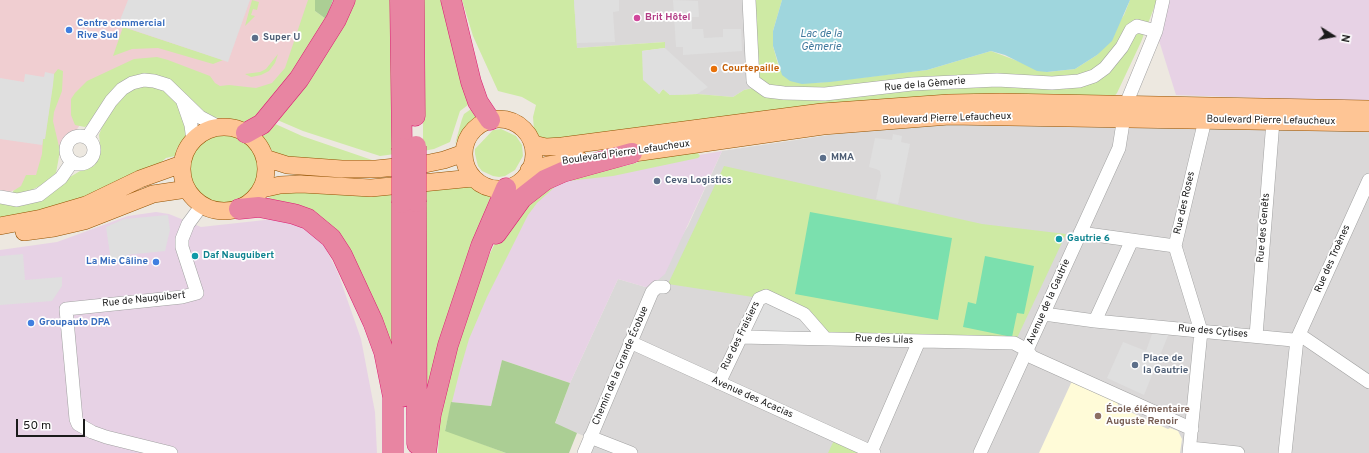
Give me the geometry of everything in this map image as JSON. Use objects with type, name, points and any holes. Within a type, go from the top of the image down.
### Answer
[{"type":"highway","points":[[246,133],[262,124],[299,79],[336,20],[345,0]]},
{"type":"highway","points":[[400,0],[409,147]]},
{"type":"highway","points":[[402,453],[414,0]]},
{"type":"highway","points":[[451,0],[471,82],[478,102],[490,120]]},
{"type":"highway","points":[[460,308],[495,235],[522,198],[545,180],[563,172],[632,153]]},
{"type":"highway","points":[[426,453],[431,414],[438,381],[460,308],[481,246],[506,188]]},
{"type":"highway","points":[[409,203],[417,453]]},
{"type":"highway","points":[[239,209],[260,207],[294,214],[308,219],[331,238],[342,255],[370,315],[384,352],[393,397],[394,453]]},
{"type":"main road","name":"Boulevard Pierre Lefaucheux","points":[[533,144],[558,146],[685,131],[723,124],[822,112],[902,106],[1001,102],[1124,111],[1205,120],[1369,123]]},
{"type":"main road","name":"Boulevard Pierre Lefaucheux","points":[[530,170],[548,165],[708,141],[823,126],[909,118],[1124,111],[1369,109]]},
{"type":"main road","points":[[500,119],[516,123],[524,130],[533,144],[533,157],[530,170],[520,182],[506,188],[491,188],[482,184],[473,178],[467,169],[464,153],[470,134],[480,124],[490,120],[500,119]]},
{"type":"main road","points":[[220,127],[234,128],[246,133],[258,144],[265,158],[267,172],[262,189],[253,201],[239,209],[220,212],[202,206],[194,199],[187,189],[183,178],[182,164],[187,149],[193,140],[205,132],[220,127]]},
{"type":"main road","points":[[685,131],[704,136],[708,141]]},
{"type":"main road","points":[[265,158],[287,165],[342,169],[376,169],[431,163],[464,153]]},
{"type":"main road","points":[[0,226],[42,218],[80,207],[140,179],[182,164]]},
{"type":"main road","points":[[262,189],[280,185],[300,184],[371,188],[473,178]]},
{"type":"main road","points":[[0,236],[54,228],[77,222],[153,194],[187,189]]},
{"type":"street","name":"Rue de la Gèmerie","points":[[749,0],[753,81],[768,91],[825,94],[912,84],[997,80],[1052,83],[1079,81],[1094,76],[1105,68],[1122,47],[1131,30],[1137,26],[1156,31]]},
{"type":"street","name":"Avenue de la Gautrie","points":[[980,453],[1119,148],[1124,111],[1156,31],[1163,0]]},
{"type":"street","points":[[87,138],[111,101],[122,89],[132,83],[144,80],[167,85],[200,117],[220,127]]},
{"type":"street","points":[[183,100],[191,125],[193,140]]},
{"type":"street","name":"Rue des Roses","points":[[1201,331],[1175,246],[1205,120]]},
{"type":"street","name":"Rue des Genêts","points":[[1256,336],[1273,121]]},
{"type":"street","points":[[76,136],[87,138],[93,145],[93,155],[87,162],[82,164],[72,162],[67,155],[66,150],[68,141],[76,136]]},
{"type":"street","points":[[0,197],[17,200],[39,195],[61,178],[72,162]]},
{"type":"street","name":"Rue des Troènes","points":[[1285,453],[1297,338],[1369,180]]},
{"type":"street","name":"Rue de Nauguibert","points":[[171,453],[106,437],[92,432],[78,424],[76,419],[66,309],[182,297],[197,293],[182,247],[182,239],[188,224],[202,206]]},
{"type":"street","points":[[1080,233],[1175,246]]},
{"type":"street","points":[[1096,321],[1132,240]]},
{"type":"street","name":"Chemin de la Grande Écobue","points":[[584,453],[652,292],[657,287],[664,287]]},
{"type":"street","name":"Rue des Fraisiers","points":[[719,383],[756,301],[766,296],[804,314],[825,338]]},
{"type":"street","name":"Rue des Cytises","points":[[1044,314],[1096,321],[1293,340],[1303,337],[1369,382]]},
{"type":"street","points":[[1201,331],[1189,450],[1238,453]]},
{"type":"street","name":"Rue des Lilas","points":[[740,337],[1014,343],[1027,350],[1032,357],[1192,429]]},
{"type":"street","points":[[873,452],[919,341]]},
{"type":"street","name":"Avenue des Acacias","points":[[630,342],[873,452]]},
{"type":"street","points":[[590,437],[631,453]]},
{"type":"shaded area","points":[[0,0],[315,0],[296,63],[262,105],[158,68],[107,84],[54,164],[19,189],[8,192],[0,190]]},
{"type":"shaded area","points":[[128,0],[250,0],[228,62],[118,25]]},
{"type":"shaded area","points":[[574,0],[746,0],[753,88],[744,90],[733,97],[697,94],[670,95],[663,89],[665,42],[577,48]]},
{"type":"shaded area","points":[[574,0],[619,0],[619,11],[613,12],[615,42],[577,43]]},
{"type":"shaded area","points":[[673,0],[698,1],[699,17],[692,17],[692,29],[703,29],[704,38],[723,37],[723,29],[741,29],[742,51],[683,55],[683,47],[676,47]]},
{"type":"shaded area","points":[[1163,0],[1369,0],[1369,102],[1176,95],[1156,31]]},
{"type":"shaded area","points":[[665,48],[708,87],[697,94],[670,95],[663,89],[659,94],[643,80],[642,51]]},
{"type":"shaded area","points":[[45,72],[54,74],[45,139],[43,139],[42,145],[0,139],[0,78],[24,82],[25,74],[44,77]]},
{"type":"shaded area","points":[[1008,117],[1369,123],[1369,453],[583,453],[589,438],[555,424],[570,383],[618,279],[649,288],[688,226],[722,151],[870,129]]},
{"type":"shaded area","points":[[893,134],[902,136],[901,142],[910,144],[898,204],[876,199],[881,176],[880,171],[869,167],[875,138],[892,140]]},
{"type":"shaded area","points":[[722,151],[665,274],[649,288],[618,279],[570,383],[502,360],[491,406],[451,402],[465,339],[524,212],[551,186],[570,179],[623,168]]},
{"type":"shaded area","points":[[156,212],[169,214],[201,227],[274,219],[294,223],[321,239],[338,273],[361,339],[375,412],[377,453],[0,453],[0,250],[57,242],[128,216]]},
{"type":"shaded area","points":[[168,215],[170,230],[165,251],[126,255],[126,259],[111,261],[106,227],[124,219]]},
{"type":"shaded area","points":[[23,254],[25,280],[62,277],[62,286],[52,301],[0,305],[0,256]]},
{"type":"shaded area","points":[[761,296],[824,333],[743,340]]},
{"type":"shaded area","name":"Place de la Gautrie","points":[[1153,331],[1169,333],[1144,395],[1107,378],[1123,342],[1146,351]]},
{"type":"shaded area","name":"École élémentaire Auguste Renoir","points":[[1072,381],[1117,402],[1119,407],[1168,429],[1170,428],[1178,431],[1182,439],[1180,453],[1039,453]]},
{"type":"green space","points":[[252,0],[259,2],[257,10],[253,9],[251,15],[255,16],[245,26]]},
{"type":"green space","points":[[308,0],[315,0],[315,11],[326,19],[285,89],[264,114],[248,123],[231,119],[210,117],[176,85],[148,75],[85,127],[75,125],[71,115],[71,99],[75,93],[87,81],[134,59],[157,57],[168,60],[210,76],[215,83],[220,86],[229,85],[256,88],[272,83],[285,68]]},
{"type":"green space","points":[[315,0],[333,0],[326,19],[315,11]]},
{"type":"green space","points":[[349,0],[394,0],[395,154],[380,156],[303,131],[275,119]]},
{"type":"green space","points":[[423,0],[447,0],[472,102],[460,111],[450,142],[434,149],[423,151]]},
{"type":"green space","points":[[462,0],[574,0],[577,48],[665,42],[665,48],[642,51],[659,94],[663,89],[670,95],[697,94],[733,97],[744,90],[753,88],[746,0],[782,0],[773,31],[773,46],[778,64],[816,83],[927,70],[991,51],[1047,72],[1075,69],[1097,55],[1124,15],[1130,0],[1157,0],[1141,42],[1117,93],[1111,100],[550,140],[540,137],[534,130],[533,117],[536,105],[522,97],[498,91],[473,36]]},
{"type":"green space","points":[[123,27],[223,60],[213,64],[158,48],[132,49],[113,56]]},
{"type":"green space","points":[[278,54],[275,63],[269,71],[261,75],[251,77],[245,74],[260,72],[266,69]]},
{"type":"green space","points":[[58,69],[63,71],[62,91],[54,112],[53,121],[60,151],[56,173],[42,185],[29,191],[13,195],[13,191],[21,186],[26,175],[36,175],[42,154],[43,139],[45,138],[54,74]]},
{"type":"green space","points":[[144,86],[161,89],[176,100],[188,134],[177,148],[175,156],[166,158],[157,166],[73,204],[0,222],[0,202],[65,180],[80,171],[94,166],[101,152],[99,135],[106,116],[128,91]]},
{"type":"green space","points":[[474,107],[476,117],[462,131],[455,144],[464,114]]},
{"type":"green space","points":[[271,122],[302,136],[375,161],[344,164],[275,155],[260,133]]},
{"type":"green space","points":[[501,129],[516,136],[522,145],[523,156],[515,170],[505,176],[499,177],[482,171],[478,166],[475,149],[493,130]]},
{"type":"green space","points":[[223,132],[237,135],[250,143],[258,156],[261,170],[258,184],[250,197],[237,205],[223,208],[209,205],[196,197],[188,184],[185,170],[188,156],[196,143],[209,135]]},
{"type":"green space","points":[[696,150],[700,156],[698,158],[613,176],[568,181],[556,186],[537,203],[528,215],[487,297],[469,339],[445,430],[506,453],[438,453],[441,404],[448,370],[480,274],[498,237],[523,203],[569,174],[625,166],[670,153]]},
{"type":"green space","points":[[724,166],[982,224],[1066,234],[1017,338],[829,335],[753,297],[668,284]]},
{"type":"green space","points":[[468,185],[493,195],[422,434],[424,188]]},
{"type":"green space","points":[[276,191],[395,192],[395,360],[339,241],[262,205]]},
{"type":"green space","points":[[810,212],[952,238],[938,320],[795,294]]},
{"type":"green space","points":[[985,256],[1034,266],[1024,314],[1017,313],[1012,337],[963,327],[968,302],[976,304]]},
{"type":"green space","points":[[502,360],[570,383],[555,423],[577,433],[569,453],[506,453],[445,431],[451,402],[491,406]]},
{"type":"green space","points":[[836,436],[874,453],[828,453]]},
{"type":"water","name":"Lac de la Gèmerie","points":[[782,0],[1130,0],[1112,41],[1097,55],[1075,69],[1047,72],[1037,71],[1005,55],[991,51],[927,70],[802,84],[790,81],[782,75],[773,46],[773,31]]},
{"type":"place","name":"Brit Hôtel","points":[[637,18]]},
{"type":"place","name":"Centre commercial Rive Sud","points":[[69,30]]},
{"type":"place","name":"Super U","points":[[255,38]]},
{"type":"place","name":"Courtepaille","points":[[714,69]]},
{"type":"place","name":"MMA","points":[[823,158]]},
{"type":"place","name":"Ceva Logistics","points":[[657,181]]},
{"type":"place","name":"Gautrie 6","points":[[1059,239]]},
{"type":"place","name":"Daf Nauguibert","points":[[195,256]]},
{"type":"place","name":"La Mie Câline","points":[[156,262]]},
{"type":"place","name":"Groupauto DPA","points":[[31,323]]},
{"type":"place","name":"Place de la Gautrie","points":[[1135,365]]},
{"type":"place","name":"École élémentaire Auguste Renoir","points":[[1098,416]]}]
